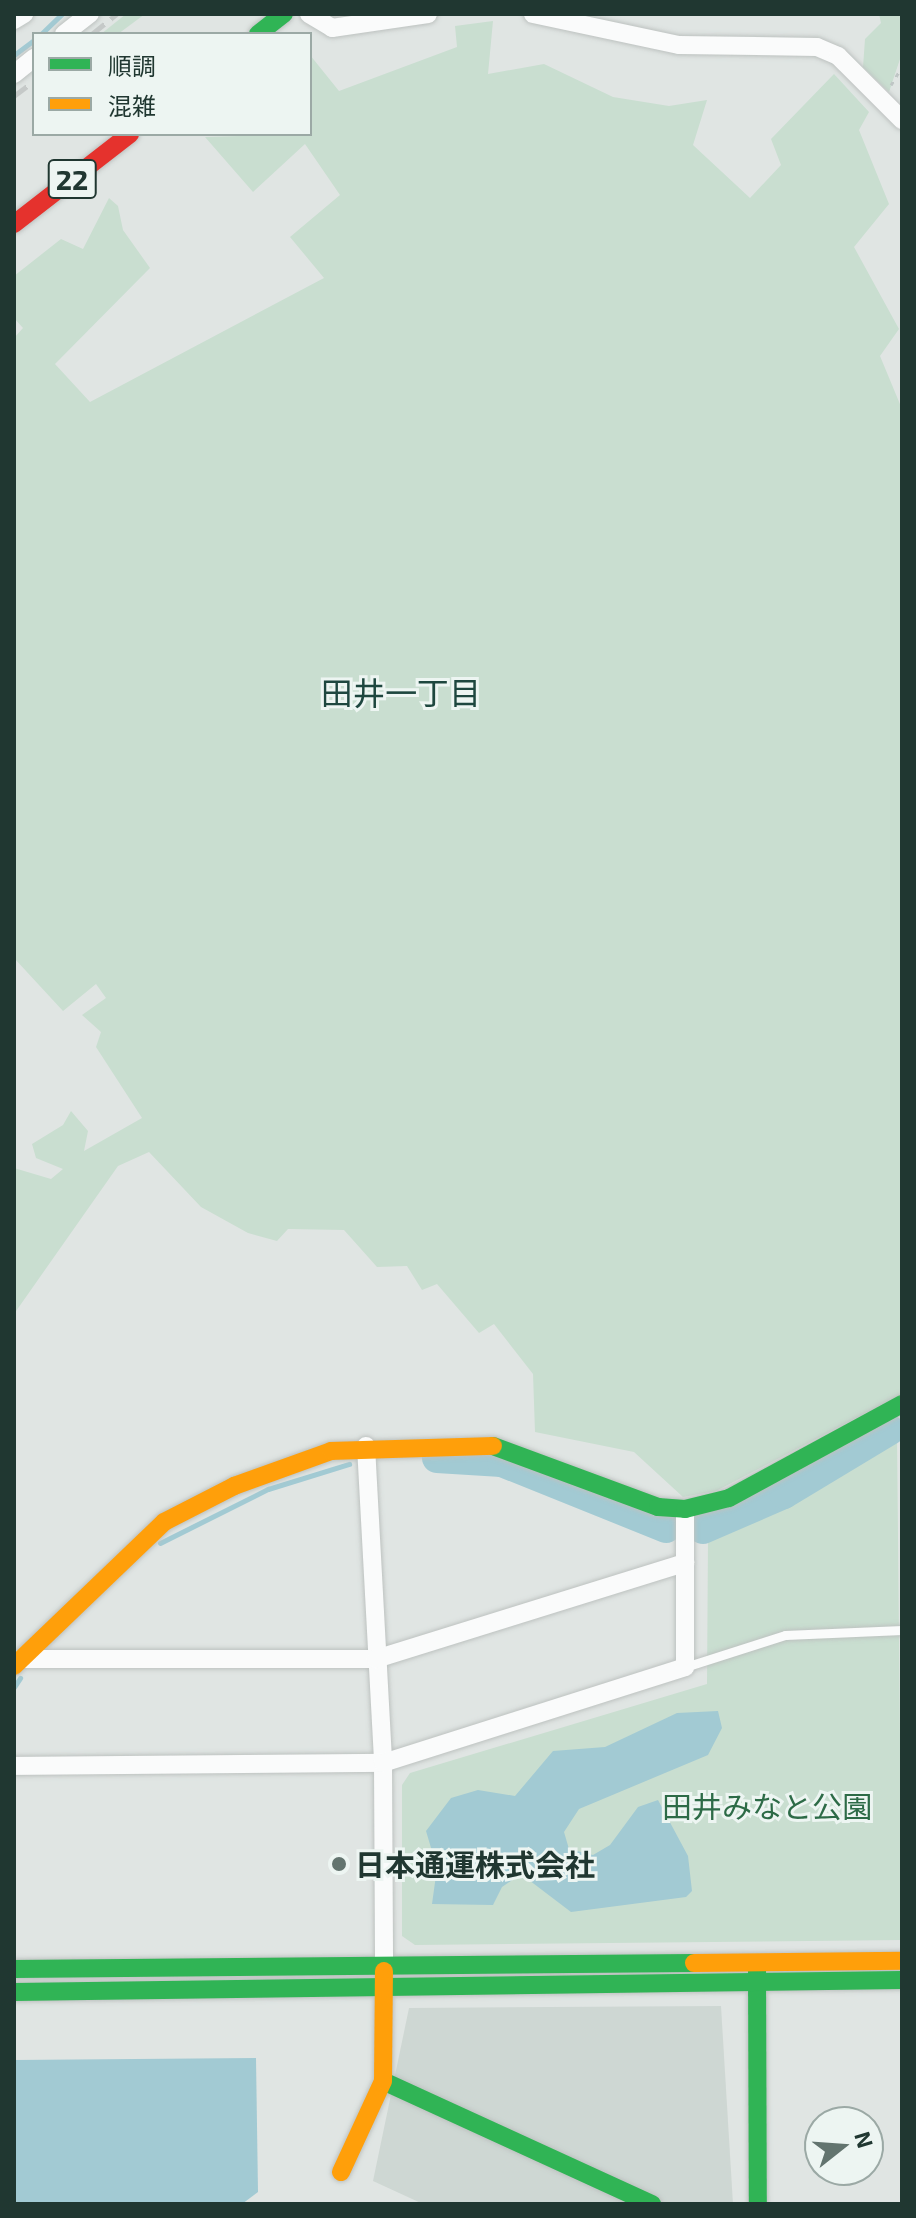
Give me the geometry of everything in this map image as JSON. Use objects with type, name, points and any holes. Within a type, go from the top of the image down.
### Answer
[{"type":"street","points":[[14,20],[24,14]]},
{"type":"street","points":[[67,32],[90,14]]},
{"type":"street","points":[[261,32],[284,14]]},
{"type":"street","points":[[309,14],[332,28],[428,14]]},
{"type":"street","points":[[533,14],[679,45],[817,47],[838,56],[902,120]]},
{"type":"street","points":[[14,74],[32,60]]},
{"type":"street","name":"22","points":[[14,224],[127,136]]},
{"type":"street","points":[[17,1663],[164,1522],[282,1467],[366,1446],[491,1445],[658,1507],[685,1509],[729,1498],[902,1404]]},
{"type":"street","points":[[341,2172],[383,2081],[383,1763],[366,1446]]},
{"type":"street","points":[[14,1766],[383,1763],[685,1667],[685,1509]]},
{"type":"street","points":[[17,1663],[376,1659],[685,1563]]},
{"type":"street","points":[[14,1969],[384,1963],[902,1961]]},
{"type":"street","points":[[757,1963],[758,2204]]},
{"type":"street","points":[[14,1992],[902,1980]]},
{"type":"street","points":[[383,2081],[652,2204]]},
{"type":"lane","points":[[685,1667],[785,1635],[902,1630]]},
{"type":"path","points":[[896,93],[891,85],[902,67]]},
{"type":"shaded area","points":[[721,2006],[733,2204],[423,2204],[373,2181],[409,2008]]},
{"type":"green space","points":[[126,14],[145,14],[121,32],[104,32]]},
{"type":"green space","points":[[879,14],[902,14],[902,53],[889,92],[863,67],[865,39],[881,23]]},
{"type":"green space","points":[[493,21],[488,74],[544,64],[613,97],[669,106],[707,100],[693,145],[750,198],[781,165],[771,139],[834,74],[869,112],[859,130],[889,204],[854,247],[899,329],[880,356],[902,409],[902,1394],[716,1491],[683,1497],[634,1452],[535,1432],[533,1374],[494,1324],[479,1333],[437,1284],[422,1290],[407,1266],[377,1267],[344,1230],[288,1229],[277,1241],[248,1233],[201,1207],[149,1152],[118,1166],[14,1314],[14,1168],[51,1179],[63,1169],[36,1158],[32,1144],[63,1125],[71,1111],[88,1131],[84,1151],[142,1118],[96,1047],[101,1032],[82,1015],[106,998],[96,984],[63,1011],[14,958],[14,338],[23,328],[14,318],[14,276],[61,239],[83,249],[109,198],[118,206],[123,230],[150,268],[55,364],[90,402],[324,278],[290,237],[340,195],[305,144],[253,192],[205,137],[312,136],[312,57],[339,91],[457,47],[455,26]]},
{"type":"green space","name":"田井みなと公園","points":[[897,1434],[902,1940],[415,1945],[402,1936],[402,1785],[410,1773],[707,1684],[708,1538]]},
{"type":"water","points":[[718,1711],[722,1728],[708,1755],[579,1809],[564,1832],[569,1849],[593,1855],[610,1845],[638,1807],[658,1800],[688,1856],[692,1891],[686,1897],[571,1912],[521,1874],[502,1887],[493,1905],[432,1904],[437,1868],[426,1831],[451,1798],[478,1790],[515,1796],[553,1751],[605,1747],[677,1713]]},
{"type":"water","points":[[256,2058],[258,2192],[242,2204],[14,2204],[14,2060]]},
{"type":"waterway","points":[[43,32],[62,14]]},
{"type":"waterway","points":[[14,55],[32,42]]},
{"type":"waterway","points":[[703,1529],[784,1494],[890,1430]]},
{"type":"waterway","points":[[437,1458],[502,1462],[666,1528]]},
{"type":"waterway","points":[[160,1543],[268,1489],[349,1464]]},
{"type":"waterway","points":[[14,1687],[20,1678]]},
{"type":"railway","points":[[94,32],[117,14]]},
{"type":"railway","points":[[14,96],[32,82]]},
{"type":"traffic: fast","points":[[261,32],[284,14]]},
{"type":"traffic: fast","points":[[493,1446],[658,1507],[685,1509],[729,1498],[902,1404]]},
{"type":"traffic: fast","points":[[14,1969],[694,1963]]},
{"type":"traffic: fast","points":[[757,1968],[758,2204]]},
{"type":"traffic: fast","points":[[14,1992],[902,1980]]},
{"type":"traffic: fast","points":[[383,2081],[652,2204]]},
{"type":"traffic: slow","points":[[14,1666],[164,1522],[234,1486],[331,1451],[493,1446]]},
{"type":"traffic: slow","points":[[694,1963],[902,1961]]},
{"type":"traffic: slow","points":[[341,2172],[383,2081],[384,1971]]},
{"type":"traffic: jam","points":[[14,224],[127,136]]},
{"type":"place","name":"日本通運株式会社","points":[[339,1864]]},
{"type":"district","name":"田井一丁目","points":[[401,692]]}]
